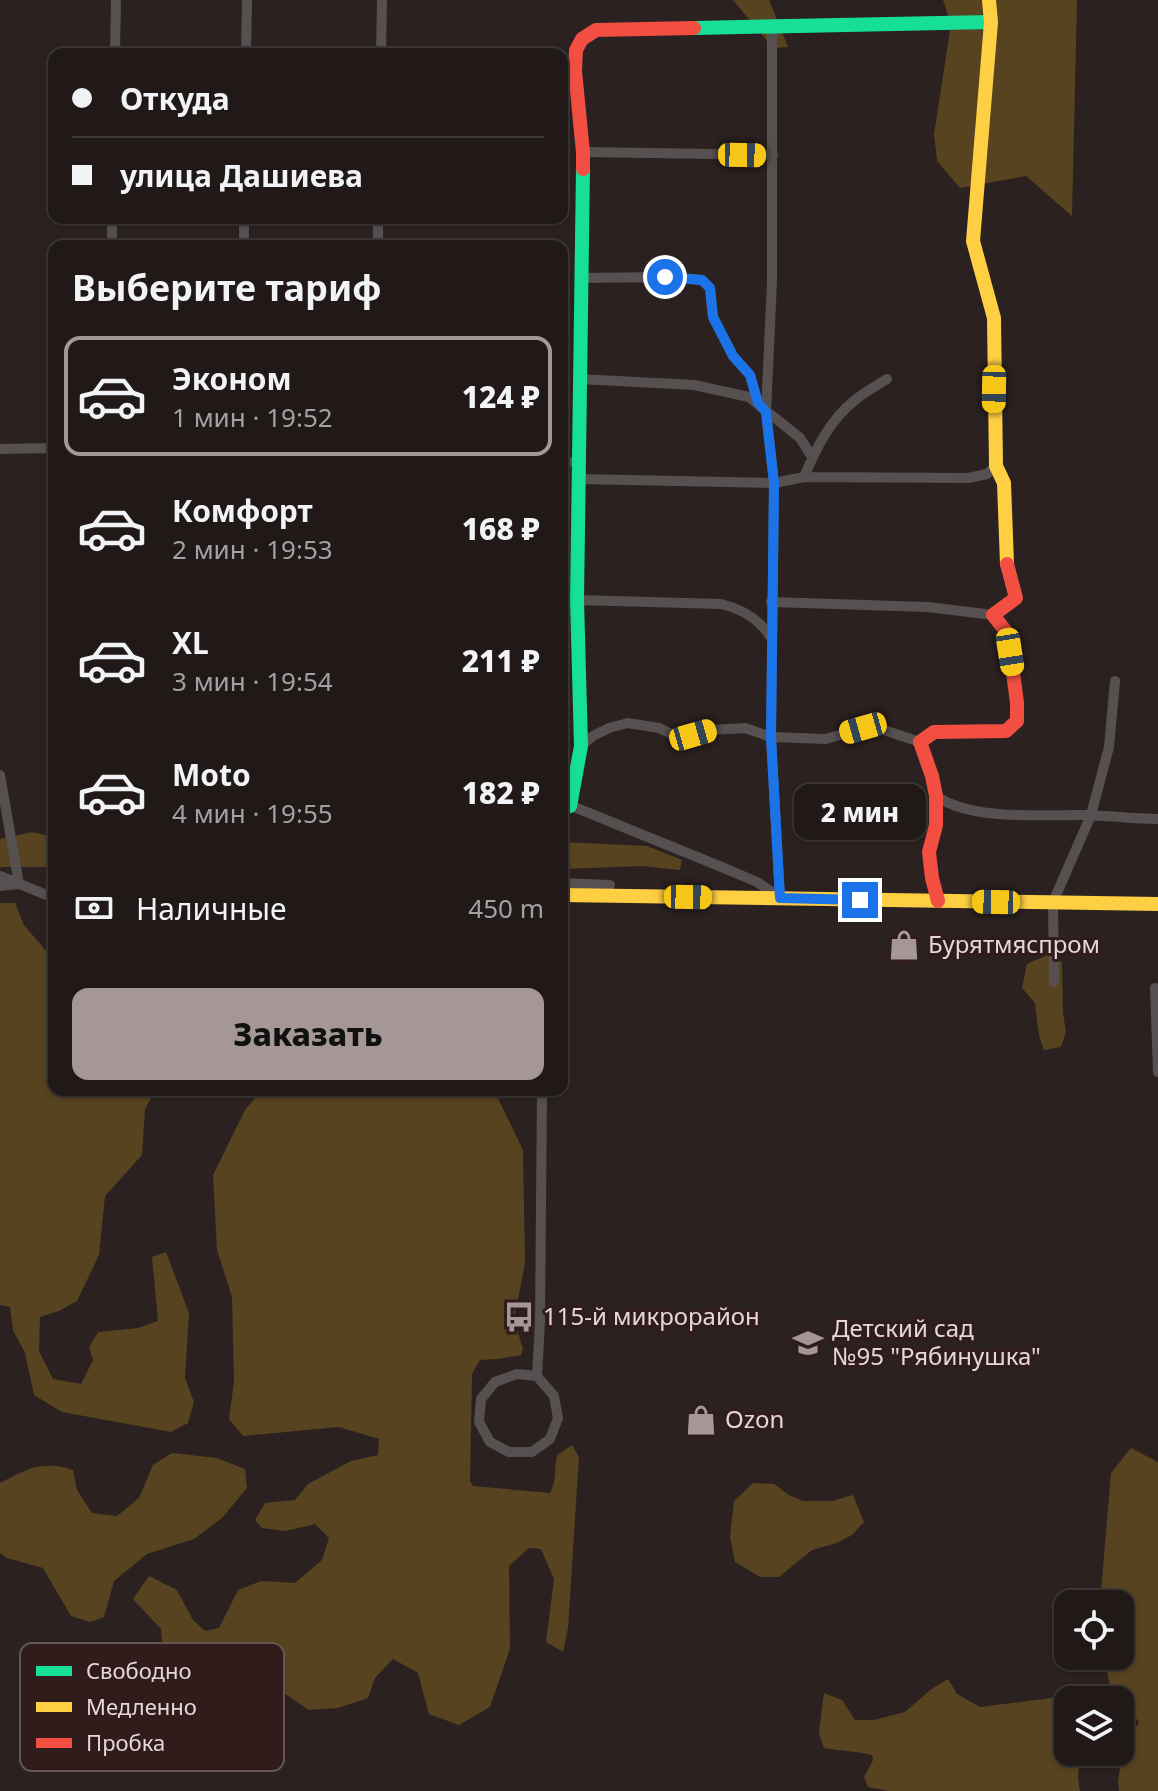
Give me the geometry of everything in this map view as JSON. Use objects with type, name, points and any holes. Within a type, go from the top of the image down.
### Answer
[{"type":"street","points":[[115,48],[116,0]]},
{"type":"street","points":[[246,48],[247,0]]},
{"type":"street","points":[[381,48],[382,0]]},
{"type":"street","points":[[771,602],[928,607],[993,615],[1016,598],[1007,563],[1004,483],[996,466],[994,318],[973,241],[991,22],[989,0]]},
{"type":"street","points":[[568,796],[581,746],[577,600],[583,152],[575,71],[576,50],[582,39],[596,30],[991,22]]},
{"type":"street","points":[[762,408],[772,282],[772,27]]},
{"type":"street","points":[[583,152],[773,155]]},
{"type":"street","points":[[581,278],[702,280],[710,288],[713,317],[733,356],[750,375],[762,408],[774,483],[771,737],[780,898]]},
{"type":"street","points":[[579,379],[694,385],[749,397],[800,438],[812,457]]},
{"type":"street","points":[[804,477],[834,421],[856,399],[887,379]]},
{"type":"street","points":[[0,449],[48,448]]},
{"type":"street","points":[[568,462],[578,462]]},
{"type":"street","points":[[578,479],[774,483],[804,477],[968,478],[987,474],[996,466]]},
{"type":"street","points":[[577,600],[721,604],[738,608],[761,623],[771,638]]},
{"type":"street","points":[[920,742],[934,732],[1006,731],[1017,721],[1008,634],[993,615]]},
{"type":"street","points":[[1054,982],[1053,902],[1091,815],[1109,747],[1115,681]]},
{"type":"street","points":[[581,746],[609,728],[628,723],[659,728],[674,735],[745,728],[771,737],[826,739],[863,728],[881,729],[920,742]]},
{"type":"street","points":[[920,742],[936,796],[936,825],[929,852],[938,901]]},
{"type":"street","points":[[0,775],[19,884]]},
{"type":"street","points":[[936,796],[947,804],[979,813],[1158,819]]},
{"type":"street","points":[[568,805],[757,882],[780,898]]},
{"type":"street","points":[[0,876],[48,896]]},
{"type":"street","points":[[568,883],[610,885]]},
{"type":"street","points":[[0,886],[19,884]]},
{"type":"street","points":[[568,895],[1158,904]]},
{"type":"street","points":[[1155,988],[1158,1072]]},
{"type":"street","points":[[537,1376],[517,1374],[495,1382],[481,1399],[479,1422],[490,1442],[509,1452],[532,1452],[550,1439],[558,1418],[554,1396],[537,1376],[542,1096]]},
{"type":"shaded area","points":[[733,0],[769,0],[788,47],[773,48]]},
{"type":"shaded area","points":[[943,0],[1077,0],[1072,216],[1026,176],[960,188],[937,161],[934,134],[951,24]]},
{"type":"shaded area","points":[[32,832],[48,836],[48,867],[0,867],[0,839]]},
{"type":"shaded area","points":[[568,842],[647,846],[682,860],[680,870],[642,866],[568,869]]},
{"type":"shaded area","points":[[0,903],[15,903],[24,925],[48,953],[48,1096],[153,1096],[145,1109],[142,1155],[105,1196],[99,1255],[77,1301],[40,1317],[39,1351],[53,1379],[81,1384],[93,1360],[89,1347],[98,1332],[138,1328],[158,1321],[152,1257],[166,1252],[189,1313],[185,1378],[194,1402],[188,1423],[171,1432],[62,1412],[34,1395],[25,1353],[13,1330],[10,1307],[0,1305]]},
{"type":"shaded area","points":[[1047,955],[1062,962],[1066,1032],[1061,1047],[1044,1050],[1035,1003],[1022,988],[1027,964]]},
{"type":"shaded area","points":[[257,1096],[497,1096],[523,1150],[525,1263],[514,1319],[523,1349],[521,1355],[480,1360],[472,1374],[470,1481],[473,1486],[550,1493],[557,1455],[572,1445],[579,1457],[568,1628],[563,1652],[546,1642],[554,1579],[541,1549],[529,1548],[509,1566],[510,1649],[490,1707],[459,1725],[429,1714],[418,1673],[393,1659],[375,1678],[368,1698],[338,1708],[309,1710],[284,1693],[284,1643],[162,1643],[161,1629],[133,1599],[149,1576],[177,1590],[193,1620],[205,1631],[219,1628],[238,1590],[261,1581],[295,1583],[322,1560],[329,1538],[315,1524],[286,1531],[262,1528],[255,1520],[265,1503],[295,1500],[308,1484],[351,1461],[378,1455],[379,1439],[339,1427],[243,1436],[229,1419],[234,1381],[232,1297],[217,1250],[213,1175],[245,1110]]},
{"type":"shaded area","points":[[1131,1448],[1158,1462],[1158,1791],[1119,1791],[1121,1766],[1134,1766],[1134,1729],[1139,1723],[1134,1715],[1134,1686],[1110,1686],[1107,1670],[1134,1670],[1134,1590],[1101,1590],[1111,1473]]},
{"type":"shaded area","points":[[172,1453],[217,1458],[245,1469],[247,1488],[222,1518],[194,1539],[147,1554],[114,1581],[104,1617],[90,1622],[71,1616],[43,1568],[7,1558],[0,1553],[0,1483],[44,1466],[73,1470],[77,1490],[92,1513],[117,1516],[139,1498],[153,1465]]},
{"type":"shaded area","points":[[753,1483],[774,1484],[803,1501],[832,1501],[853,1495],[864,1522],[852,1535],[812,1550],[779,1577],[760,1577],[735,1562],[730,1537],[734,1501]]},
{"type":"shaded area","points":[[948,1679],[957,1694],[980,1707],[1054,1698],[1054,1766],[1079,1766],[1080,1791],[889,1791],[868,1787],[864,1777],[873,1760],[872,1755],[824,1748],[819,1733],[824,1693],[842,1700],[855,1720],[874,1720],[905,1712]]},
{"type":"traffic: fast","points":[[694,28],[991,22]]},
{"type":"traffic: fast","points":[[570,806],[581,746],[577,600],[583,169]]},
{"type":"traffic: slow","points":[[989,0],[991,22],[973,241],[994,318],[996,466],[1004,483],[1007,564]]},
{"type":"traffic: slow","points":[[568,895],[1158,904]]},
{"type":"traffic: jam","points":[[583,169],[575,71],[576,50],[582,39],[596,30],[694,28]]},
{"type":"traffic: jam","points":[[938,901],[929,852],[936,825],[936,796],[920,742],[934,732],[1006,731],[1017,721],[1008,634],[993,615],[1016,598],[1007,564]]},
{"type":"place","name":"Бурятмяспром","points":[[904,945]]},
{"type":"place","name":"115-й микрорайон","points":[[519,1317]]},
{"type":"place","name":"Детский сад №95 \"Рябинушка\"","points":[[808,1343]]},
{"type":"place","name":"Ozon","points":[[701,1420]]},
{"type":"route","points":[[665,277],[702,280],[710,288],[713,317],[733,356],[750,375],[758,403],[766,412],[774,483],[771,737],[780,898],[860,900]]}]
